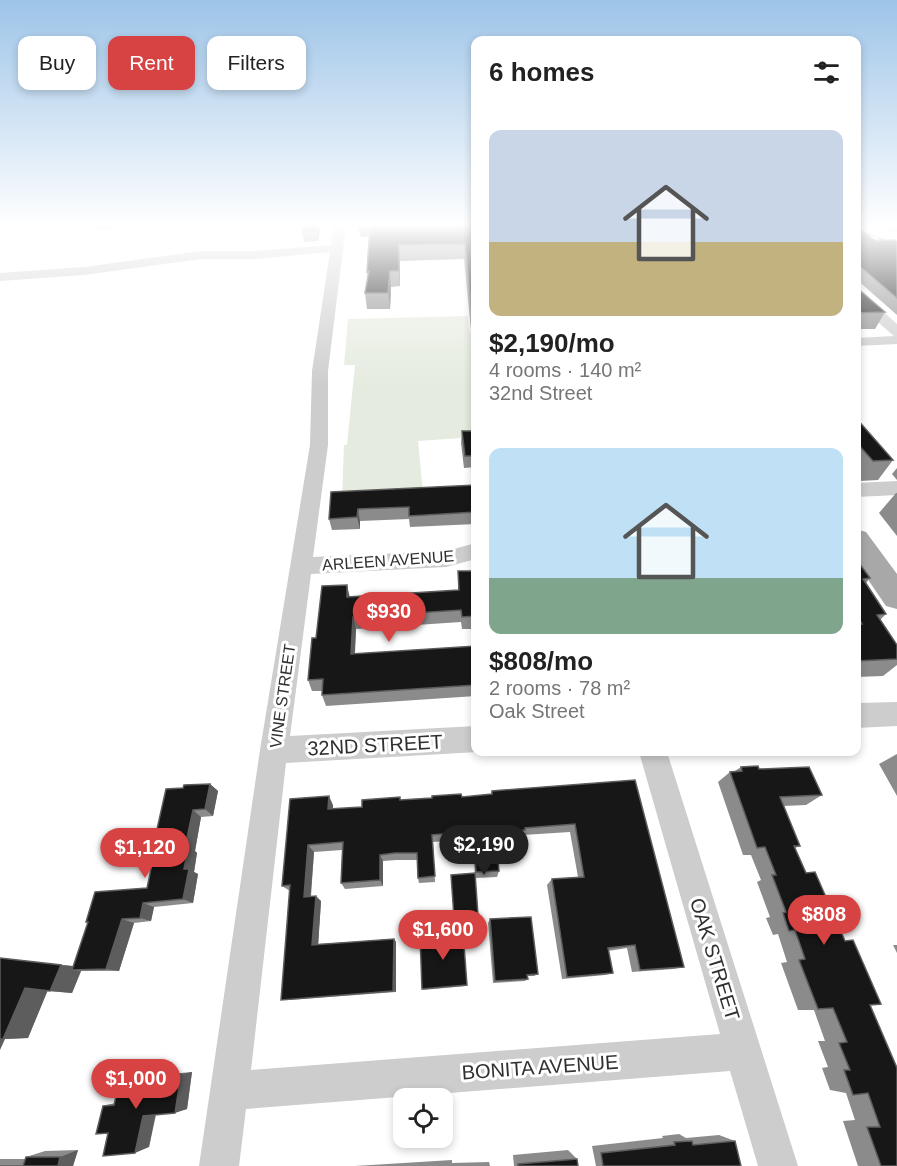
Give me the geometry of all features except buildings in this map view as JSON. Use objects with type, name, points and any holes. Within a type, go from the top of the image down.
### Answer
[{"type":"main road","points":[[861,546],[897,597]]},
{"type":"street","name":"VINE STREET","points":[[219,1166],[274,750],[319,445],[320,371],[332,279]]},
{"type":"street","points":[[861,300],[897,332]]},
{"type":"street","points":[[861,342],[897,340]]},
{"type":"street","points":[[861,490],[897,488]]},
{"type":"street","name":"ARLEEN AVENUE","points":[[300,566],[446,559],[471,552]]},
{"type":"street","points":[[861,716],[897,714]]},
{"type":"street","name":"32ND STREET","points":[[274,750],[471,739]]},
{"type":"street","name":"OAK STREET","points":[[654,756],[778,1166]]},
{"type":"street","name":"BONITA AVENUE","points":[[228,1091],[743,1051]]},
{"type":"shaded area","points":[[468,316],[471,334],[471,437],[418,441],[423,493],[342,498],[344,445],[347,445],[355,365],[344,365],[348,319]]}]
